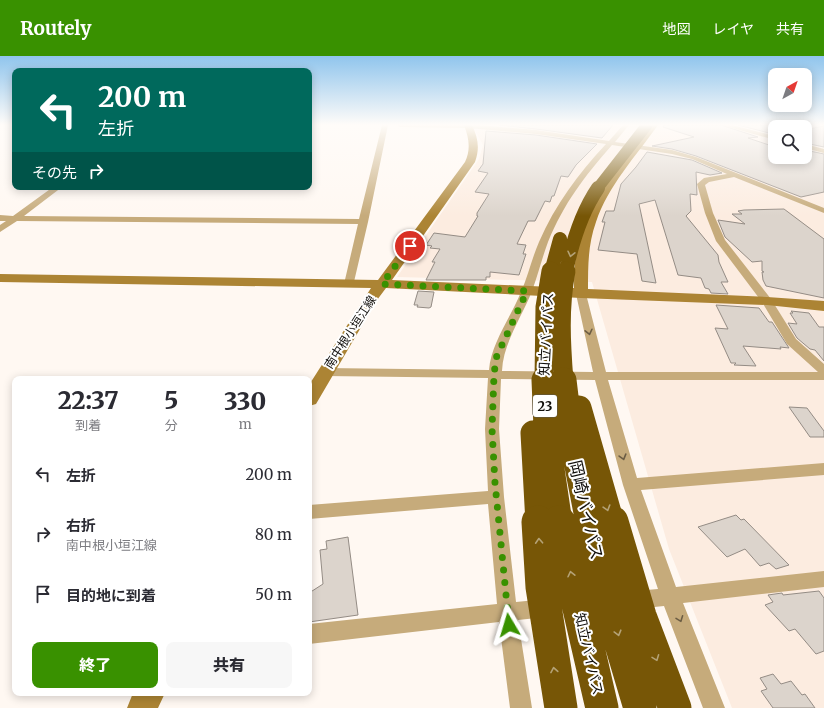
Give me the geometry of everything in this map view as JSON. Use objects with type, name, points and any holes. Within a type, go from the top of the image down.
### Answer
[{"type":"highway","name":"知立バイパス","points":[[602,708],[560,526],[546,428],[542,361],[543,331],[538,285],[558,245],[571,210],[592,179],[617,155]]},
{"type":"highway","name":"知立バイパス","points":[[571,300],[565,281],[572,248],[585,211],[623,155]]},
{"type":"highway","name":"23","points":[[538,285],[537,305],[532,331],[531,401],[542,588],[561,708]]},
{"type":"highway","name":"岡崎バイパス","points":[[571,300],[562,360],[569,428],[584,505],[621,646],[640,708]]},
{"type":"highway","name":"23","points":[[571,300],[570,364],[583,426],[640,616],[675,708]]},
{"type":"street","points":[[349,284],[379,155]]},
{"type":"street","name":"南中根小垣江線","points":[[312,395],[370,300],[470,162],[472,155]]},
{"type":"street","points":[[521,708],[507,611],[496,497],[492,429],[496,358],[538,285],[543,243],[556,215],[570,191],[599,155]]},
{"type":"street","points":[[627,155],[606,190],[592,218],[571,300],[600,376],[631,485],[671,597],[714,708]]},
{"type":"street","points":[[686,155],[736,174],[824,211]]},
{"type":"street","points":[[736,174],[707,180],[702,184],[709,213],[721,241],[767,302],[791,341],[824,370]]},
{"type":"street","points":[[0,229],[54,190]]},
{"type":"street","points":[[0,218],[364,222]]},
{"type":"street","points":[[0,278],[349,284],[538,285],[571,300],[767,302],[824,306]]},
{"type":"street","points":[[325,372],[600,376],[824,376]]},
{"type":"street","points":[[631,485],[824,469]]},
{"type":"street","points":[[312,512],[496,497]]},
{"type":"street","points":[[312,634],[507,611],[671,597],[824,579]]},
{"type":"street","points":[[142,708],[148,696]]},
{"type":"shaded area","points":[[480,155],[768,155],[768,164],[812,164],[812,155],[824,155],[824,708],[732,708],[669,549],[592,282],[397,277]]},
{"type":"building","points":[[484,155],[586,155],[576,165],[568,177],[561,176],[554,196],[552,196],[550,202],[545,201],[535,221],[528,221],[517,244],[526,245],[523,254],[526,254],[519,275],[490,272],[490,277],[486,277],[486,280],[426,280],[435,262],[432,262],[440,249],[430,248],[432,246],[426,245],[434,233],[465,237],[478,216],[477,213],[489,194],[475,192],[488,173],[478,171],[483,164]]},
{"type":"building","points":[[644,155],[666,155],[692,160],[722,173],[710,175],[696,172],[697,195],[690,194],[691,211],[686,216],[718,255],[719,262],[728,282],[721,282],[728,294],[711,293],[709,289],[705,288],[701,278],[678,275],[655,200],[639,204],[656,283],[642,281],[637,254],[598,250],[605,222],[602,222],[606,211],[614,211],[621,184]]},
{"type":"building","points":[[694,155],[768,155],[768,164],[812,164],[812,155],[824,155],[824,192],[801,197]]},
{"type":"building","points":[[784,209],[824,239],[824,298],[766,286],[763,280],[762,272],[764,272],[762,271],[762,261],[752,262],[725,237],[718,220],[745,224],[732,214],[742,214],[738,211],[744,210]]},
{"type":"building","points":[[418,291],[434,292],[431,307],[417,307],[418,305],[414,305]]},
{"type":"building","points":[[716,305],[759,308],[769,322],[772,322],[789,348],[780,347],[781,349],[743,346],[756,366],[734,365],[736,363],[731,363],[715,328],[728,329]]},
{"type":"building","points":[[791,311],[809,313],[819,327],[824,327],[824,361],[815,350],[810,349],[797,338],[788,323],[797,324],[790,313],[793,313]]},
{"type":"building","points":[[789,407],[807,408],[824,431],[824,437],[810,437]]},
{"type":"building","points":[[736,515],[741,520],[744,519],[789,565],[776,569],[769,563],[760,566],[745,549],[727,557],[698,527]]},
{"type":"building","points":[[348,537],[358,615],[312,622],[312,591],[323,584],[320,550],[327,549],[326,541]]},
{"type":"building","points":[[819,591],[824,598],[824,651],[816,654],[795,629],[789,631],[765,605],[773,602],[768,595]]},
{"type":"building","points":[[773,674],[781,684],[791,681],[802,695],[805,694],[815,708],[773,708],[761,691],[767,689],[760,678]]},
{"type":"route","points":[[410,246],[382,284],[527,291],[496,358],[494,375],[492,429],[495,483],[505,597],[509,625]]}]
